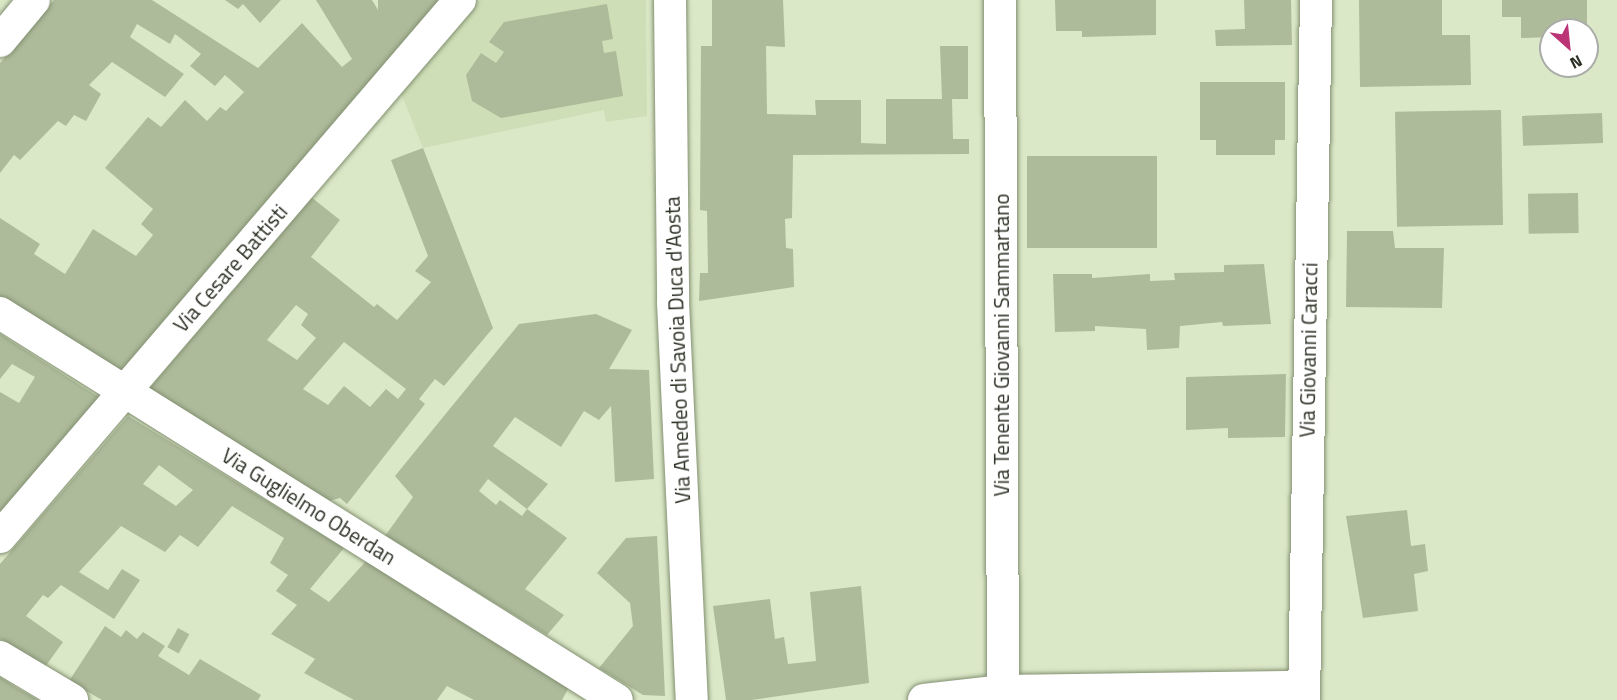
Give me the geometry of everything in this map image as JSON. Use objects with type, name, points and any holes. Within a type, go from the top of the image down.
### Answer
[{"type":"street","points":[[0,41],[34,0]]},
{"type":"street","name":"Via Cesare Battisti","points":[[0,537],[460,0]]},
{"type":"street","name":"Via Amedeo di Savoia Duca d'Aosta","points":[[670,0],[673,302],[692,700]]},
{"type":"street","name":"Via Tenente Giovanni Sammartano","points":[[1000,0],[1003,696]]},
{"type":"street","name":"Via Giovanni Caracci","points":[[1304,694],[1316,0]]},
{"type":"street","name":"Via Guglielmo Oberdan","points":[[0,313],[617,700]]},
{"type":"street","points":[[0,657],[72,700]]},
{"type":"street","points":[[924,700],[1003,696],[1304,694]]},
{"type":"shaded area","points":[[480,0],[646,0],[647,116],[606,122],[604,110],[423,148],[401,93]]},
{"type":"building","points":[[54,0],[152,0],[258,68],[302,23],[342,67],[352,59],[316,0],[372,0],[378,10],[378,0],[439,0],[122,372],[0,296],[0,218],[40,244],[34,254],[65,274],[93,229],[136,256],[153,235],[141,224],[153,209],[105,168],[148,117],[161,127],[185,100],[207,121],[220,107],[226,111],[244,92],[225,75],[215,86],[190,66],[201,54],[175,34],[170,44],[137,24],[130,37],[184,74],[165,97],[112,62],[89,85],[101,94],[86,121],[74,115],[66,126],[58,121],[20,160],[14,155],[0,173],[0,63]]},
{"type":"building","points":[[225,0],[281,0],[260,23],[243,4],[238,9]]},
{"type":"building","points":[[712,0],[783,0],[785,47],[766,46],[767,114],[816,115],[815,100],[861,100],[861,143],[886,144],[886,99],[942,99],[940,46],[968,46],[968,99],[952,99],[953,139],[969,139],[969,154],[793,155],[792,218],[785,219],[786,248],[793,249],[794,287],[699,301],[700,273],[708,273],[707,211],[700,210],[701,46],[712,46]]},
{"type":"building","points":[[1055,0],[1156,0],[1156,35],[1082,37],[1082,31],[1056,31]]},
{"type":"building","points":[[1244,0],[1291,0],[1292,45],[1216,46],[1215,30],[1245,29]]},
{"type":"building","points":[[1359,0],[1442,0],[1442,35],[1470,35],[1471,85],[1360,87]]},
{"type":"building","points":[[1502,0],[1587,0],[1587,18],[1539,18],[1539,37],[1521,38],[1521,17],[1502,17]]},
{"type":"building","points":[[607,4],[613,39],[602,41],[604,53],[616,51],[623,96],[501,118],[472,101],[466,75],[481,53],[496,63],[504,52],[489,42],[504,22]]},
{"type":"building","points":[[1200,82],[1285,82],[1285,140],[1275,140],[1275,155],[1216,155],[1216,140],[1200,140]]},
{"type":"building","points":[[1501,110],[1503,225],[1397,227],[1395,112]]},
{"type":"building","points":[[1602,113],[1603,143],[1523,146],[1522,116]]},
{"type":"building","points":[[423,148],[493,328],[444,386],[435,379],[419,399],[425,404],[347,504],[340,498],[329,501],[149,389],[311,197],[340,220],[311,257],[374,307],[377,304],[397,320],[431,282],[415,271],[428,256],[391,160]],"holes":[[[296,305],[308,314],[301,325],[316,338],[297,360],[267,340]],[[344,342],[406,389],[398,399],[386,389],[370,407],[344,386],[328,405],[303,389]]]},
{"type":"building","points":[[1027,156],[1157,156],[1157,248],[1027,248]]},
{"type":"building","points":[[1578,193],[1579,233],[1529,234],[1528,194]]},
{"type":"building","points":[[1347,231],[1393,231],[1395,248],[1444,248],[1442,308],[1346,307]]},
{"type":"building","points":[[1264,264],[1271,324],[1223,326],[1222,322],[1180,326],[1179,348],[1147,350],[1146,329],[1095,326],[1095,331],[1055,332],[1053,274],[1092,274],[1092,278],[1150,274],[1150,281],[1175,280],[1174,273],[1224,272],[1224,265]]},
{"type":"building","points":[[596,314],[632,330],[609,369],[649,370],[654,479],[615,482],[611,406],[599,420],[584,411],[561,447],[515,417],[493,446],[548,484],[527,509],[567,538],[525,589],[564,615],[547,635],[385,536],[413,497],[395,476],[519,324]],"holes":[[[488,479],[527,509],[522,516],[500,500],[496,505],[479,491]]]},
{"type":"building","points":[[0,334],[100,398],[0,513],[0,392],[19,403],[35,377],[12,364],[0,379]]},
{"type":"building","points":[[1286,374],[1285,437],[1228,438],[1228,428],[1186,430],[1186,377]]},
{"type":"building","points":[[128,416],[344,548],[310,589],[329,602],[366,561],[569,687],[562,700],[474,700],[447,686],[437,700],[354,700],[304,673],[315,659],[271,634],[297,605],[276,591],[288,575],[270,563],[284,538],[232,506],[198,547],[180,535],[165,552],[121,526],[79,572],[108,590],[122,569],[140,580],[114,619],[61,585],[48,598],[43,595],[26,616],[63,642],[45,667],[0,639],[0,564]],"holes":[[[159,465],[193,490],[176,506],[143,484]]]},
{"type":"building","points":[[1407,510],[1411,546],[1425,544],[1428,571],[1414,574],[1418,611],[1363,618],[1346,516]]},
{"type":"building","points":[[657,536],[665,696],[643,695],[599,668],[633,626],[630,603],[597,573],[626,538]]},
{"type":"building","points":[[861,586],[869,683],[752,700],[726,700],[713,606],[770,599],[775,639],[784,637],[788,664],[816,661],[810,592]]},
{"type":"building","points":[[105,626],[121,637],[126,630],[137,639],[143,632],[165,646],[158,656],[189,675],[200,659],[261,695],[258,700],[102,700],[69,681]]},
{"type":"building","points":[[178,628],[189,634],[179,654],[167,647]]},
{"type":"building","points":[[0,677],[17,688],[38,700],[0,700]]}]
